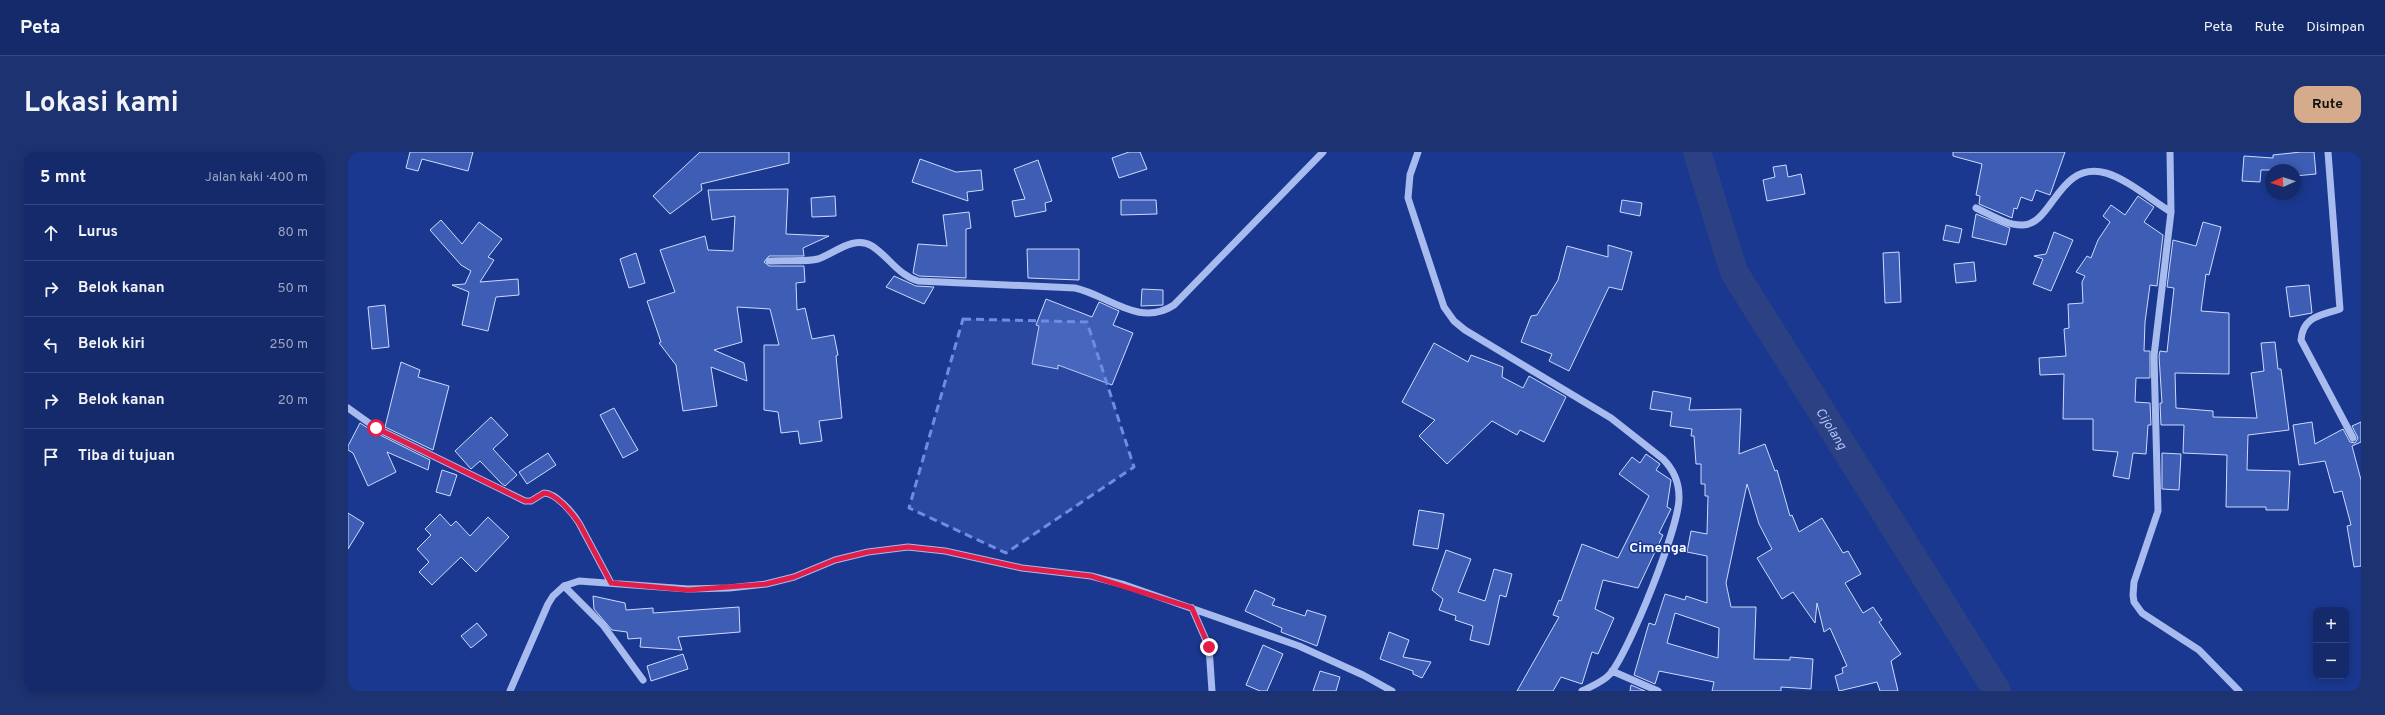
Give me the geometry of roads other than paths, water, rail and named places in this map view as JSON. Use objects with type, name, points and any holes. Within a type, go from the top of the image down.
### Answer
[{"type":"street","points":[[769,261],[818,259],[852,243],[862,243],[872,246],[907,278],[918,281],[1075,288],[1086,290],[1124,309],[1136,312],[1158,312],[1174,305],[1323,152]]},
{"type":"street","points":[[1418,152],[1410,175],[1408,198],[1444,307],[1454,321],[1465,330],[1611,418],[1664,459],[1674,474],[1679,497],[1678,515],[1645,605],[1619,661],[1612,671],[1601,681],[1582,691]]},
{"type":"street","points":[[2170,152],[2171,212],[2154,350],[2158,511],[2134,582],[2133,595],[2134,602],[2142,613],[2199,650],[2239,691]]},
{"type":"street","points":[[2328,152],[2340,309],[2306,323],[2302,328],[2301,340],[2353,438]]},
{"type":"street","points":[[1976,208],[2016,224],[2027,225],[2038,220],[2067,182],[2088,172],[2098,171],[2115,177],[2171,212]]},
{"type":"street","points":[[348,408],[376,428],[525,501],[531,501],[544,493],[550,494],[573,514],[611,583]]},
{"type":"street","points":[[510,691],[548,604],[553,596],[564,586],[579,582],[611,583],[688,590],[766,584],[862,553],[908,547],[945,551],[1022,568],[1091,576],[1192,608],[1299,646],[1392,691]]},
{"type":"street","points":[[564,586],[603,625],[643,680]]},
{"type":"street","points":[[1192,608],[1209,647],[1212,691]]},
{"type":"street","points":[[1612,671],[1658,691]]},
{"type":"waterway","name":"Cijolang","points":[[1697,152],[1734,272],[1997,691]]},
{"type":"district","name":"Cimenga","points":[[1658,547]]}]
